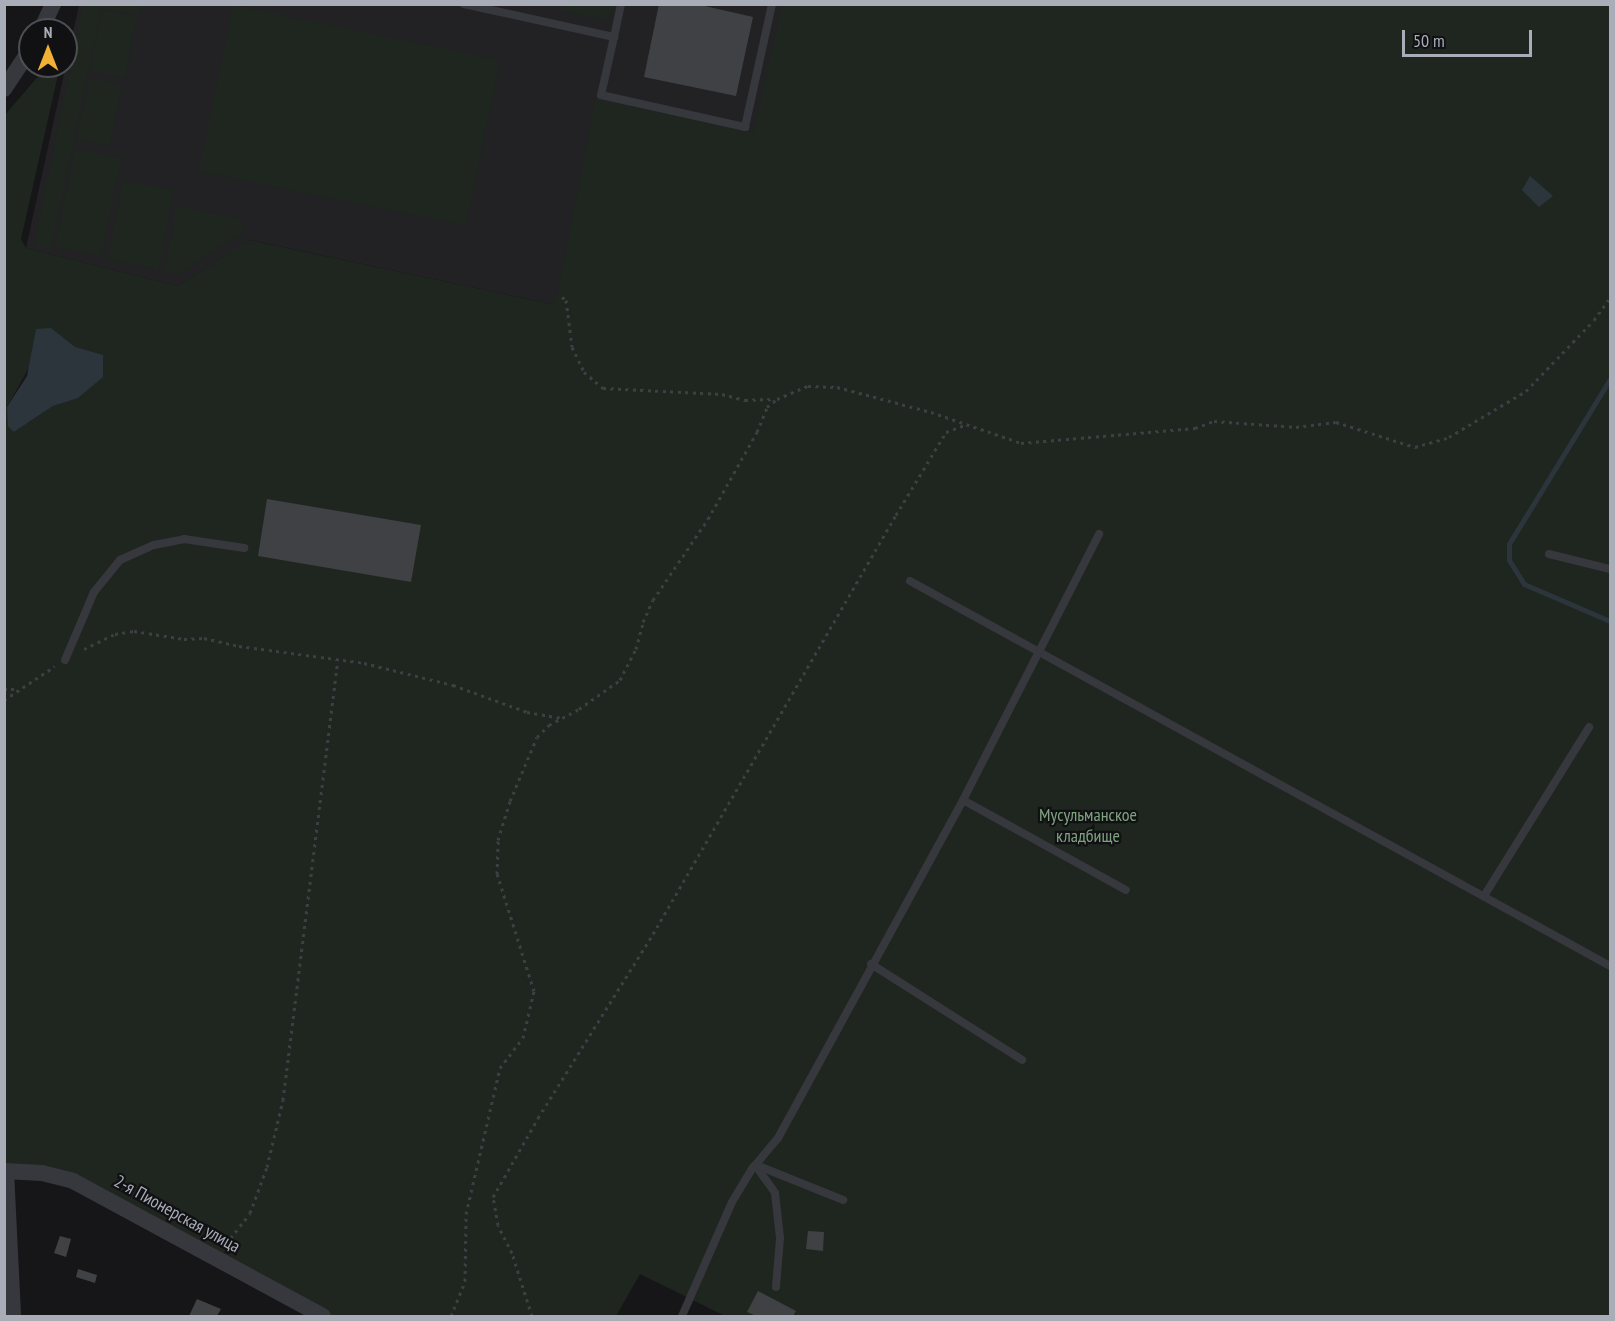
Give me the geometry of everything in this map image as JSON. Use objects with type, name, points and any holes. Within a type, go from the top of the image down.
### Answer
[{"type":"street","points":[[47,18],[53,4]]},
{"type":"street","points":[[4,89],[18,68]]},
{"type":"street","points":[[5,1171],[13,1317]]},
{"type":"street","name":"2-я Пионерская улица","points":[[5,1171],[42,1173],[73,1181],[216,1257],[322,1317]]},
{"type":"lane","points":[[464,4],[614,37]]},
{"type":"lane","points":[[621,4],[601,95],[745,127],[772,4]]},
{"type":"lane","points":[[682,1317],[732,1202],[755,1165],[778,1138],[871,963],[963,800],[1099,534]]},
{"type":"lane","points":[[65,660],[94,592],[120,560],[154,545],[184,539],[244,548]]},
{"type":"lane","points":[[1549,554],[1611,569]]},
{"type":"lane","points":[[910,581],[1611,966]]},
{"type":"lane","points":[[1484,896],[1589,727]]},
{"type":"lane","points":[[963,800],[1126,890]]},
{"type":"lane","points":[[871,963],[1022,1060]]},
{"type":"lane","points":[[755,1165],[843,1200]]},
{"type":"lane","points":[[755,1165],[775,1193],[780,1238],[776,1287]]},
{"type":"path","points":[[562,297],[566,300],[572,347],[584,372],[603,388],[723,394],[745,400],[777,399]]},
{"type":"path","points":[[451,1317],[465,1281],[466,1214],[500,1068],[523,1038],[534,991],[497,874],[498,840],[510,801],[537,737],[561,718],[620,680],[636,649],[643,622],[653,600],[708,519],[757,432],[767,407],[777,399],[808,386],[837,387],[932,412],[1021,443],[1195,428],[1214,421],[1296,427],[1336,422],[1415,447],[1449,437],[1526,391],[1594,320],[1611,298]]},
{"type":"path","points":[[532,1317],[512,1253],[498,1225],[493,1197],[538,1118],[670,904],[946,432],[965,425]]},
{"type":"path","points":[[4,700],[65,660],[115,634],[134,631],[184,639],[204,638],[239,646],[364,663],[453,685],[527,712],[561,718]]},
{"type":"path","points":[[216,1257],[250,1213],[267,1167],[283,1100],[338,661]]},
{"type":"path","points":[[4,689],[18,689]]},
{"type":"shaded area","points":[[79,5],[1087,5],[551,304],[250,240],[178,286],[26,248],[63,78],[78,78],[78,18],[76,18]]},
{"type":"shaded area","points":[[1530,176],[1553,196],[1539,207],[1522,190]]},
{"type":"shaded area","points":[[51,328],[75,347],[103,355],[103,377],[78,398],[53,406],[14,432],[8,426],[7,407],[27,376],[36,329]]},
{"type":"green space","points":[[563,4],[615,5],[611,15],[605,19],[562,11]]},
{"type":"green space","points":[[83,5],[141,5],[139,15],[101,8],[51,249],[34,246],[68,78],[78,78],[78,30]]},
{"type":"green space","points":[[233,5],[500,60],[466,226],[199,171]]},
{"type":"green space","name":"Мусульманское кладбище","points":[[782,5],[1610,5],[1610,1316],[725,1316],[640,1274],[616,1316],[323,1316],[103,1196],[5,1171],[4,116],[37,78],[57,78],[21,239],[26,248],[178,286],[249,240],[551,304],[558,293],[596,98],[754,132]],"holes":[[[51,328],[75,348],[78,397],[53,406],[14,432],[7,407]]]},
{"type":"green space","points":[[102,10],[137,17],[125,78],[90,70]]},
{"type":"green space","points":[[89,78],[122,85],[110,146],[77,139]]},
{"type":"green space","points":[[75,148],[122,158],[101,256],[55,247]]},
{"type":"green space","points":[[123,181],[174,190],[159,269],[108,260]]},
{"type":"green space","points":[[177,206],[245,220],[243,232],[180,274],[164,270]]},
{"type":"building","points":[[659,4],[696,4],[753,17],[736,96],[644,77]]},
{"type":"building","points":[[267,499],[421,525],[411,582],[258,556]]},
{"type":"building","points":[[808,1231],[824,1232],[823,1251],[806,1249]]},
{"type":"building","points":[[60,1236],[71,1239],[66,1257],[54,1253]]},
{"type":"building","points":[[78,1269],[97,1275],[95,1283],[76,1277]]},
{"type":"building","points":[[758,1291],[796,1311],[793,1316],[756,1316],[747,1312]]},
{"type":"building","points":[[197,1299],[221,1309],[217,1316],[189,1316]]},
{"type":"waterway","points":[[1610,379],[1509,544],[1509,560],[1524,584],[1610,621]]}]
